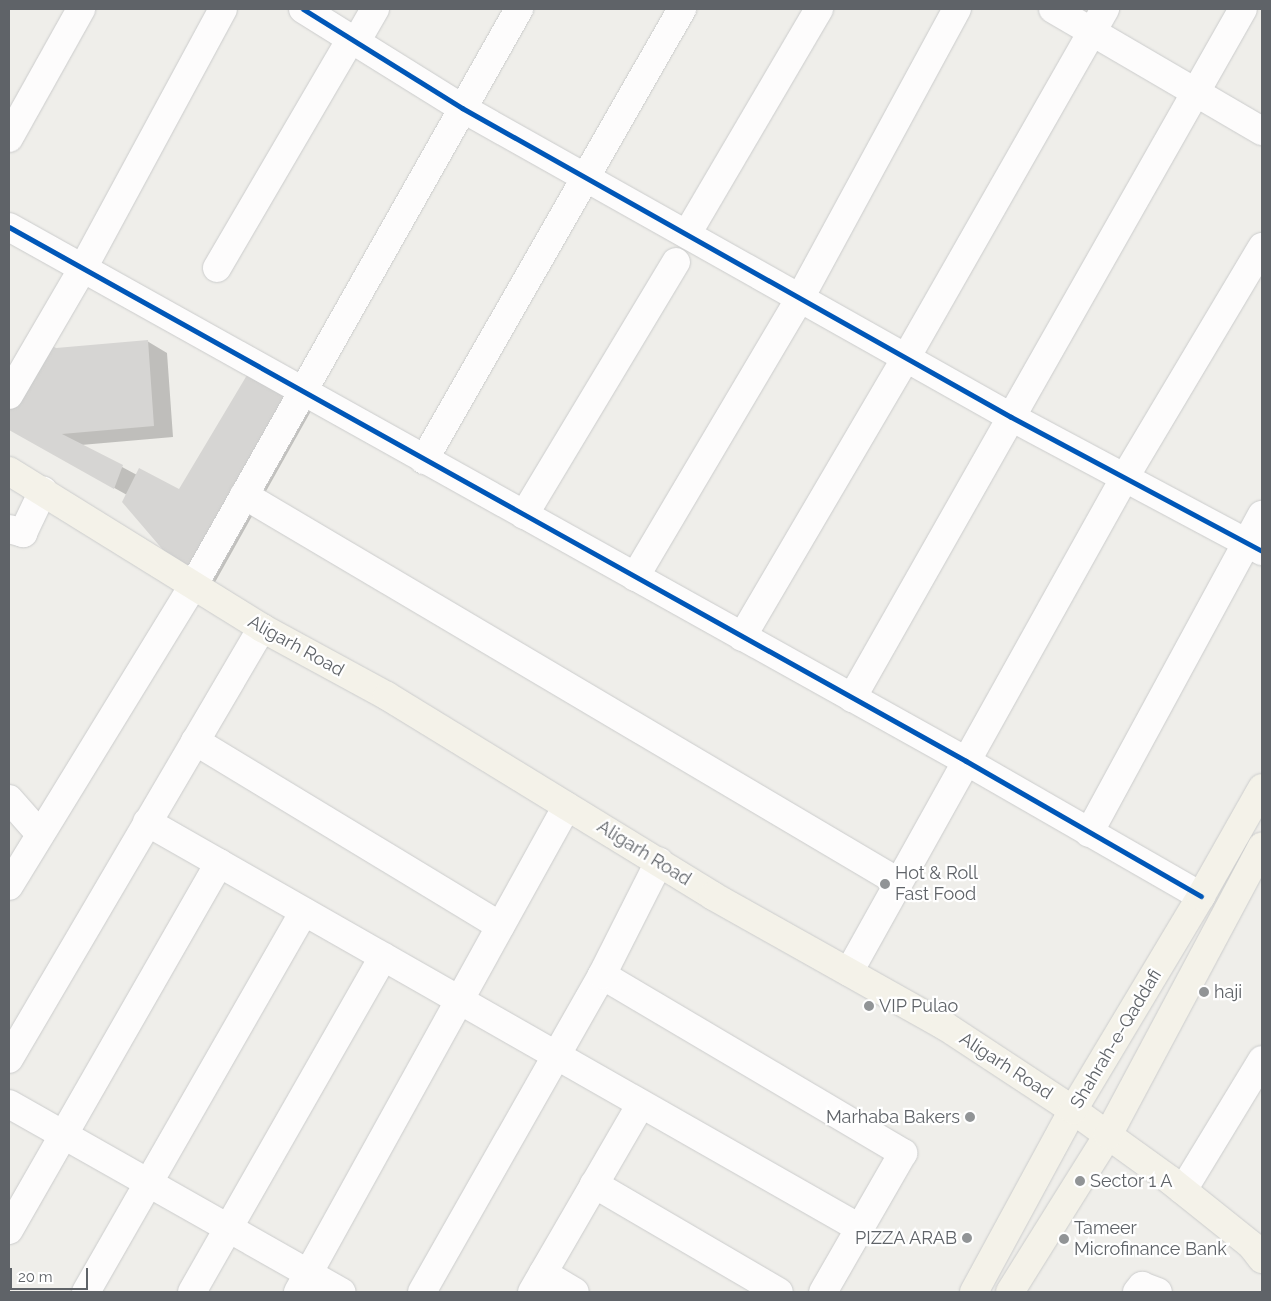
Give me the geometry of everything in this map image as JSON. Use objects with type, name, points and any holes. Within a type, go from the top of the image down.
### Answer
[{"type":"main road","name":"Aligarh Road","points":[[9,471],[262,628],[387,696],[714,896],[945,1026],[1073,1110],[1184,1190],[1251,1245],[1262,1259]]},
{"type":"main road","name":"Shahrah-e-Qaddafi","points":[[974,1292],[1073,1110],[1201,896],[1262,788]]},
{"type":"main road","name":"Shahrah-e-Qaddafi","points":[[1010,1292],[1108,1135],[1256,876],[1262,846]]},
{"type":"street","points":[[9,138],[81,9]]},
{"type":"street","points":[[12,380],[83,268],[223,9]]},
{"type":"street","points":[[303,9],[462,108],[1011,417],[1255,546]]},
{"type":"street","points":[[217,268],[354,40],[375,9]]},
{"type":"street","points":[[9,886],[194,586],[519,9]]},
{"type":"street","points":[[424,460],[682,9]]},
{"type":"street","points":[[687,234],[819,9]]},
{"type":"street","points":[[635,577],[800,298],[958,9]]},
{"type":"street","points":[[1053,9],[1099,20],[1197,92],[1262,130]]},
{"type":"street","points":[[852,698],[1243,9]]},
{"type":"street","points":[[742,637],[906,358],[1099,20]]},
{"type":"street","points":[[9,226],[302,392],[966,761],[1201,896]]},
{"type":"street","points":[[849,972],[1125,476],[1262,247]]},
{"type":"street","points":[[524,515],[676,262]]},
{"type":"street","points":[[9,529],[23,533],[43,492]]},
{"type":"street","points":[[244,495],[898,882]]},
{"type":"street","points":[[1089,833],[1255,546],[1262,515]]},
{"type":"street","points":[[9,1059],[262,628]]},
{"type":"street","points":[[195,741],[500,926]]},
{"type":"street","points":[[9,800],[40,834]]},
{"type":"street","points":[[303,1283],[567,806]]},
{"type":"street","points":[[148,822],[861,1229]]},
{"type":"street","points":[[422,1292],[602,974],[659,862]]},
{"type":"street","points":[[9,1230],[219,863]]},
{"type":"street","points":[[86,1292],[304,912]]},
{"type":"street","points":[[192,1292],[383,957]]},
{"type":"street","points":[[602,974],[903,1153],[861,1229],[823,1292]]},
{"type":"street","points":[[1184,1190],[1262,1060]]},
{"type":"street","points":[[9,1104],[228,1229],[303,1283],[340,1292]]},
{"type":"street","points":[[575,1292],[537,1283],[641,1104]]},
{"type":"street","points":[[594,1184],[779,1292]]},
{"type":"street","points":[[1137,1292],[1142,1286],[1158,1292]]},
{"type":"building","points":[[42,340],[56,348],[148,340],[154,426],[62,434],[123,465],[114,489],[9,430],[9,397]]},
{"type":"building","points":[[253,365],[302,392],[193,585],[122,502],[139,468],[179,489]]},
{"type":"cycle path","points":[[303,9],[462,108],[1011,417],[1262,551]]},
{"type":"cycle path","points":[[9,227],[966,761],[1201,896]]},
{"type":"place","name":"Hot & Roll Fast Food","points":[[885,884]]},
{"type":"place","name":"haji","points":[[1204,992]]},
{"type":"place","name":"VIP Pulao","points":[[869,1006]]},
{"type":"place","name":"Marhaba Bakers","points":[[970,1117]]},
{"type":"place","name":"Sector 1 A","points":[[1080,1181]]},
{"type":"place","name":"PIZZA ARAB","points":[[967,1238]]},
{"type":"place","name":"Tameer Microfinance Bank","points":[[1064,1239]]}]
